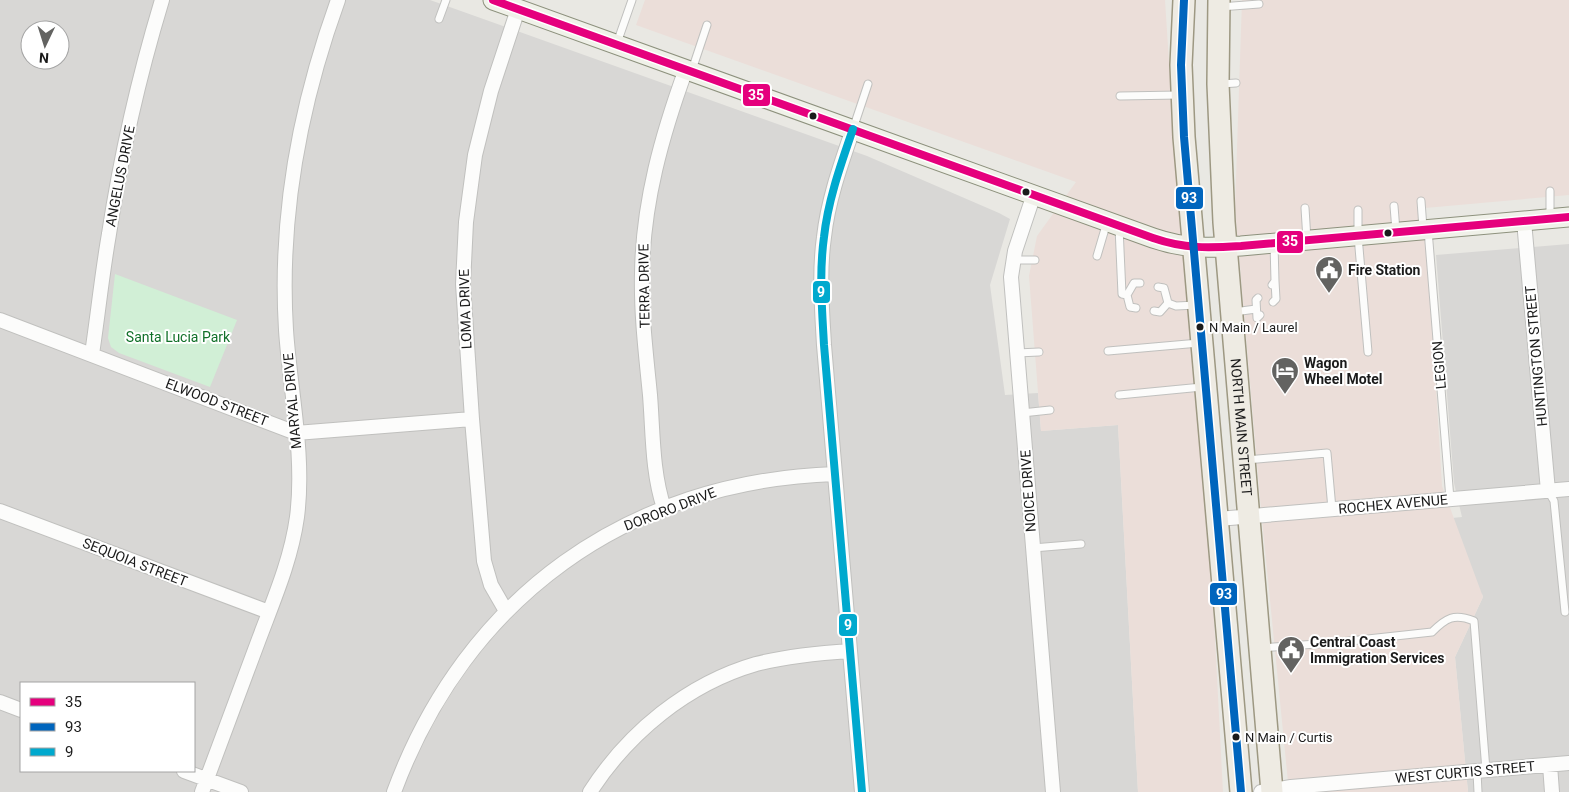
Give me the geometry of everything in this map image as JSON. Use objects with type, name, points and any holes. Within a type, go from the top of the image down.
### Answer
[{"type":"main road","points":[[493,0],[1167,242],[1194,247],[1226,247],[1569,217]]},
{"type":"main road","points":[[1184,0],[1181,43],[1182,95],[1205,387],[1241,792]]},
{"type":"main road","name":"NORTH MAIN STREET","points":[[1219,4],[1227,84],[1223,139],[1226,247],[1261,648],[1268,791]]},
{"type":"street","name":"ANGELUS DRIVE","points":[[92,354],[120,169],[142,74],[162,0]]},
{"type":"street","name":"MARYAL DRIVE","points":[[204,786],[286,565],[297,518],[296,433],[286,328],[286,251],[289,209],[296,153],[307,98],[338,0]]},
{"type":"street","name":"LOMA DRIVE","points":[[506,611],[495,594],[486,569],[472,419],[463,292],[468,199],[475,154],[485,112],[518,9]]},
{"type":"street","name":"TERRA DRIVE","points":[[664,508],[656,479],[643,317],[642,257],[647,210],[656,162],[668,119],[689,70]]},
{"type":"street","points":[[853,129],[829,209],[824,236],[821,295],[862,792]]},
{"type":"street","name":"NOICE DRIVE","points":[[1034,194],[1013,260],[1012,292],[1053,792]]},
{"type":"street","name":"HUNTINGTON STREET","points":[[1524,221],[1548,491]]},
{"type":"street","name":"ELWOOD STREET","points":[[0,320],[296,433],[472,419]]},
{"type":"street","name":"DORORO DRIVE","points":[[394,792],[412,746],[440,696],[479,642],[506,611],[550,572],[616,529],[702,494],[738,485],[797,476],[835,474]]},
{"type":"street","name":"ROCHEX AVENUE","points":[[1218,519],[1569,489]]},
{"type":"street","name":"SEQUOIA STREET","points":[[0,511],[269,612]]},
{"type":"street","points":[[590,792],[607,766],[634,736],[667,709],[703,686],[756,664],[796,656],[850,651]]},
{"type":"street","points":[[0,702],[20,710]]},
{"type":"street","name":"WEST CURTIS STREET","points":[[1268,791],[1291,786],[1569,763]]},
{"type":"street","points":[[1550,765],[1552,792]]},
{"type":"street","points":[[185,772],[204,786],[241,792]]},
{"type":"lane","points":[[439,19],[446,0]]},
{"type":"lane","points":[[616,43],[632,0]]},
{"type":"lane","points":[[1219,4],[1260,4]]},
{"type":"lane","points":[[689,70],[707,25]]},
{"type":"lane","points":[[853,129],[868,84]]},
{"type":"lane","points":[[1120,96],[1182,95]]},
{"type":"lane","points":[[1550,191],[1550,219]]},
{"type":"lane","name":"LEGION","points":[[1421,201],[1426,230],[1450,499]]},
{"type":"lane","points":[[1394,206],[1396,233]]},
{"type":"lane","points":[[1305,208],[1307,240]]},
{"type":"lane","points":[[1358,210],[1358,236],[1368,352]]},
{"type":"lane","points":[[1097,256],[1113,223]]},
{"type":"lane","points":[[1113,223],[1122,294],[1127,295]]},
{"type":"lane","points":[[1273,302],[1276,299],[1273,283],[1274,243]]},
{"type":"lane","points":[[1013,260],[1035,260]]},
{"type":"lane","points":[[1136,308],[1130,307],[1127,295],[1134,283],[1140,283]]},
{"type":"lane","points":[[1158,287],[1164,288],[1168,303]]},
{"type":"lane","points":[[1232,312],[1258,312],[1256,300],[1258,298]]},
{"type":"lane","points":[[1168,303],[1176,306],[1198,304]]},
{"type":"lane","points":[[1154,311],[1160,312],[1168,303]]},
{"type":"lane","points":[[1108,351],[1202,343]]},
{"type":"lane","points":[[1017,354],[1038,352]]},
{"type":"lane","points":[[1119,395],[1205,387]]},
{"type":"lane","points":[[1022,413],[1050,410]]},
{"type":"lane","points":[[1244,460],[1327,453],[1332,509]]},
{"type":"lane","points":[[1548,491],[1554,501],[1565,612]]},
{"type":"lane","points":[[1033,548],[1081,544]]},
{"type":"lane","points":[[1261,648],[1332,643],[1432,632],[1443,621],[1457,617],[1474,621],[1482,771],[1478,792]]},
{"type":"shaded area","points":[[0,0],[430,0],[867,156],[1010,219],[990,285],[1005,395],[1038,393],[1041,431],[1118,425],[1138,792],[0,792]]},
{"type":"shaded area","points":[[645,0],[1165,0],[1178,203],[1213,601],[1223,792],[1138,792],[1118,425],[1041,431],[1029,276],[1037,236],[1076,182],[636,25]]},
{"type":"shaded area","points":[[1242,0],[1569,0],[1569,195],[1425,208],[1442,486],[1483,597],[1455,657],[1468,792],[1289,792],[1261,509],[1235,208]]},
{"type":"shaded area","points":[[1569,244],[1569,792],[1468,792],[1455,657],[1483,597],[1482,594],[1466,596],[1452,518],[1462,517],[1454,483],[1436,255]]},
{"type":"green space","name":"Santa Lucia Park","points":[[115,274],[237,320],[210,387],[119,353],[111,347],[108,338]]},
{"type":"transit line","name":"35","points":[[493,0],[1165,242],[1186,246],[1241,246],[1569,217]]},
{"type":"transit line","name":"93","points":[[1184,0],[1181,65],[1184,137],[1241,792]]},
{"type":"transit line","name":"9","points":[[853,129],[836,182],[826,223],[822,250],[821,291],[862,792]]},
{"type":"place","name":"Fire Station","points":[[1329,294]]},
{"type":"place","name":"N Main / Laurel","points":[[1200,327]]},
{"type":"place","name":"Wagon Wheel Motel","points":[[1285,395]]},
{"type":"place","name":"Central Coast Immigration Services","points":[[1291,674]]},
{"type":"place","name":"N Main / Curtis","points":[[1236,737]]}]
